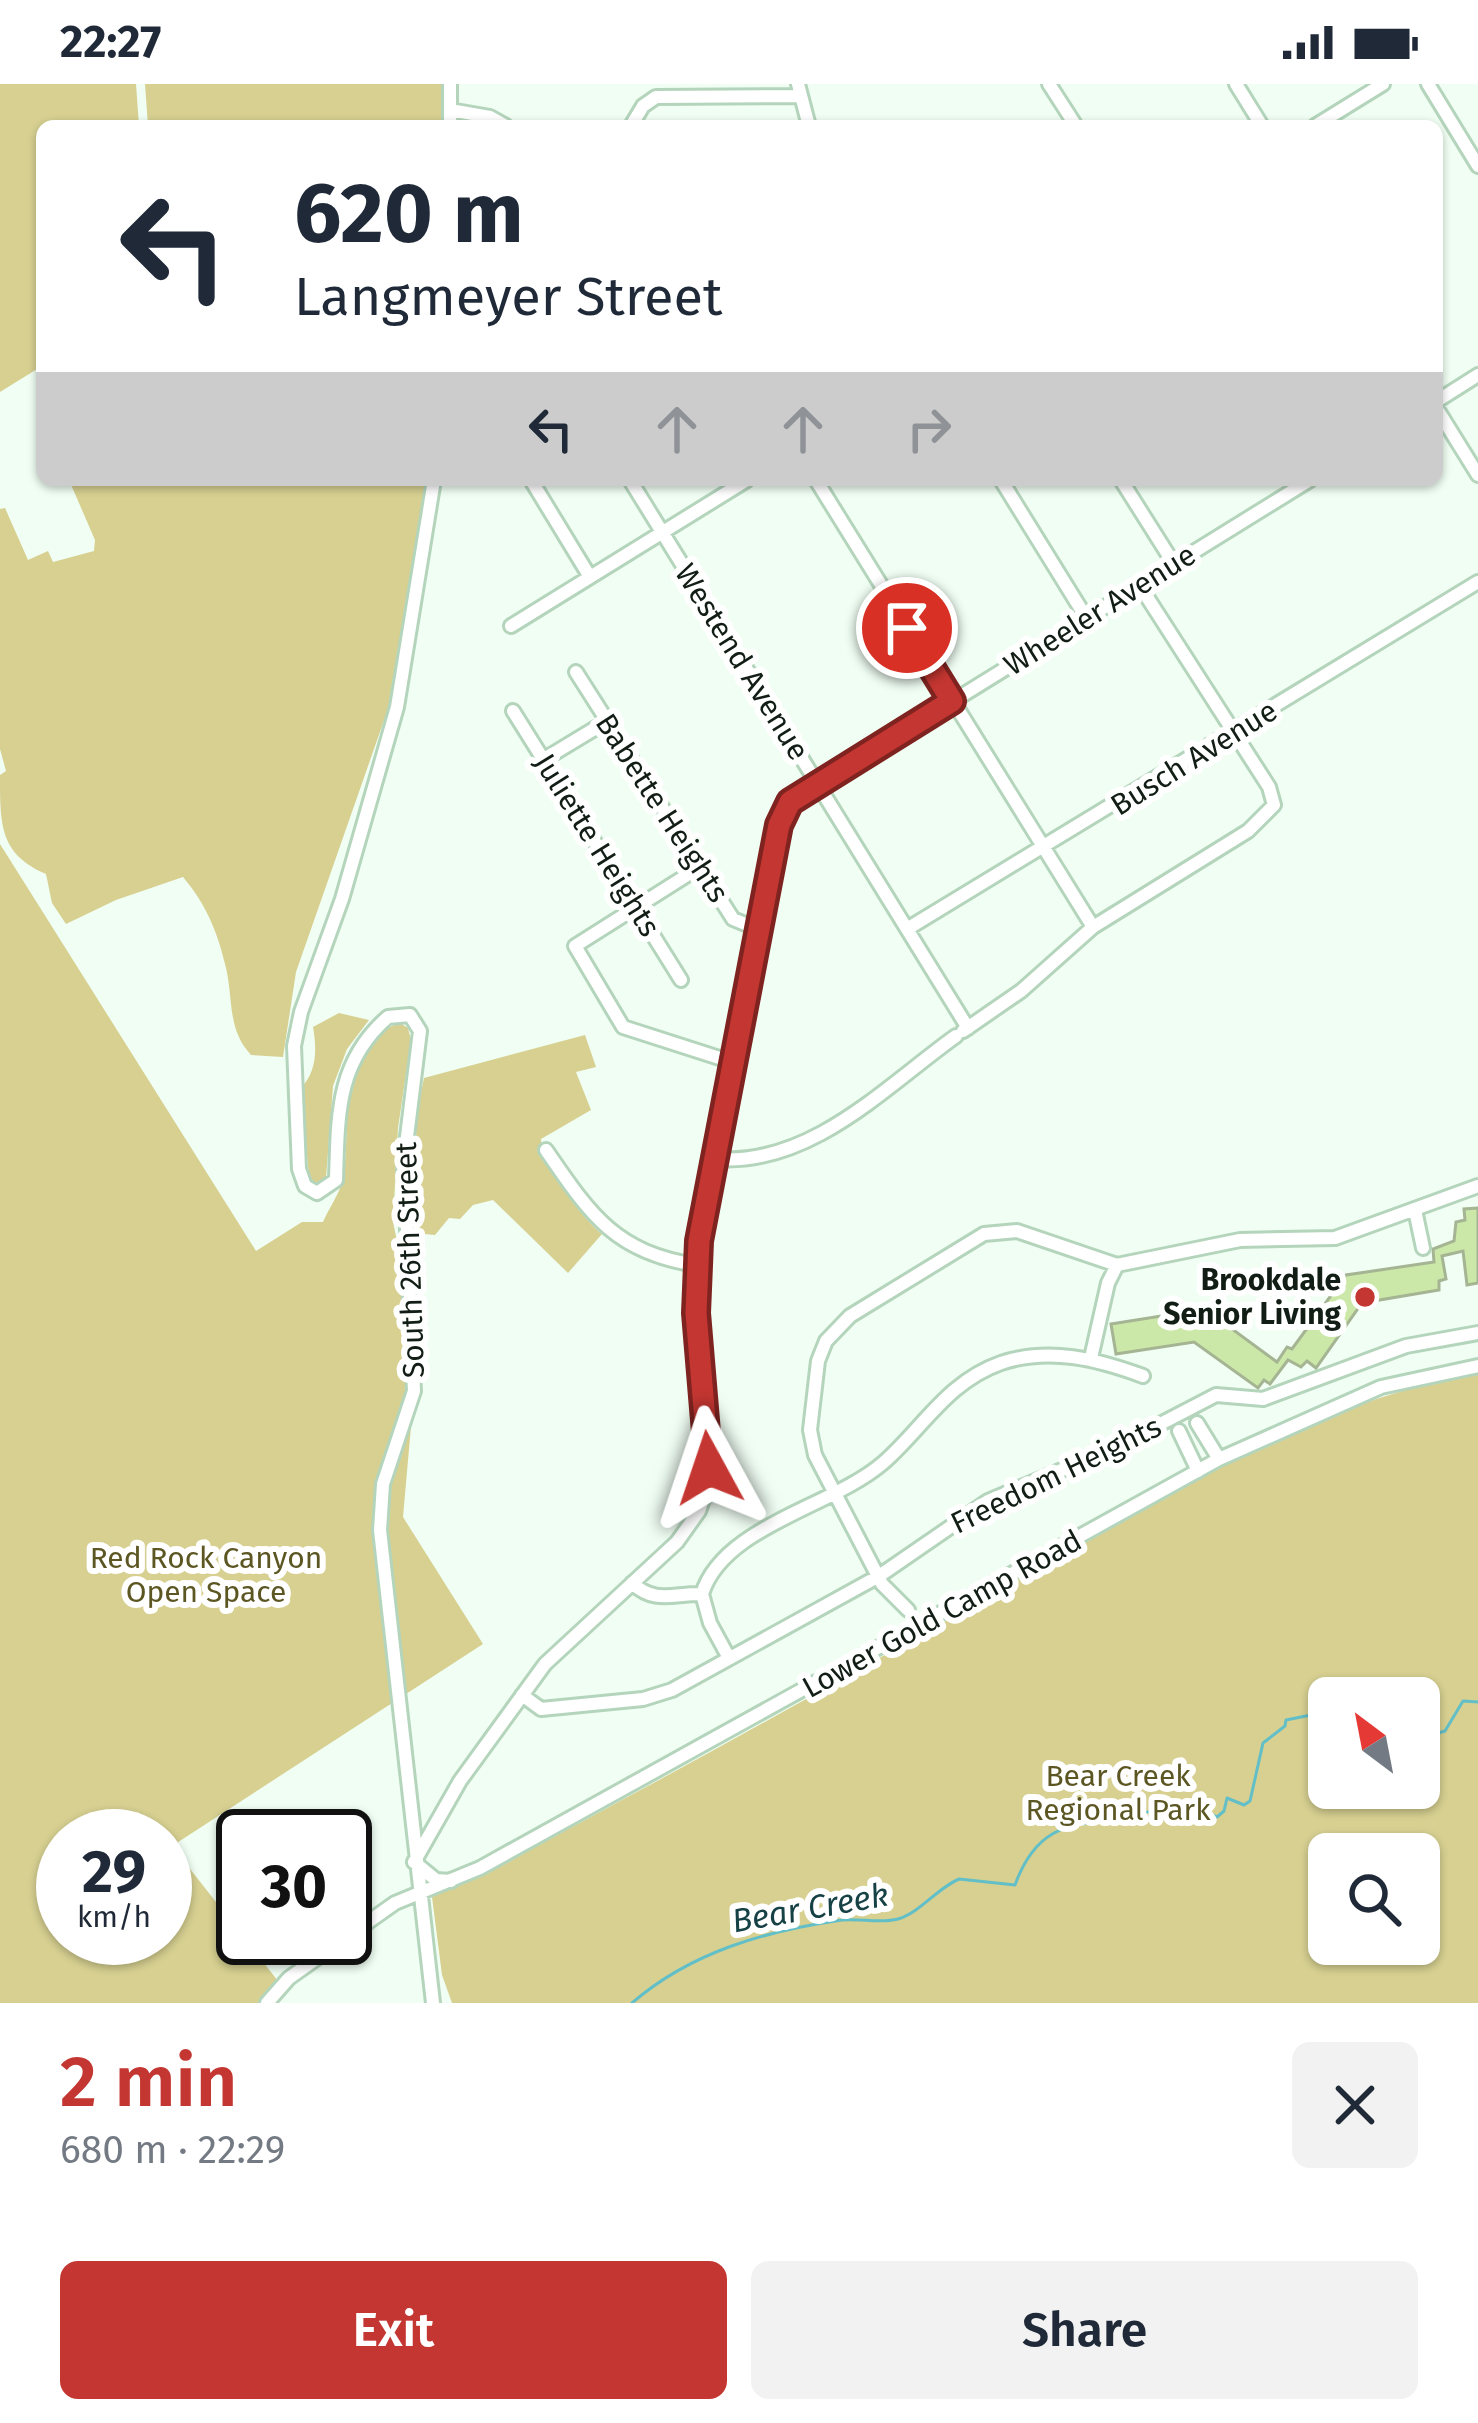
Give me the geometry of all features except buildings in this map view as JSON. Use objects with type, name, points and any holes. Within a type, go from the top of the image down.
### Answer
[{"type":"street","points":[[450,84],[450,120]]},
{"type":"street","points":[[1049,84],[1072,120]]},
{"type":"street","points":[[1236,84],[1258,120]]},
{"type":"street","points":[[1325,120],[1383,84]]},
{"type":"street","points":[[1428,84],[1478,166]]},
{"type":"street","points":[[636,120],[650,101],[663,96],[800,90],[808,120]]},
{"type":"street","points":[[450,110],[495,120]]},
{"type":"street","points":[[1443,401],[1478,375]]},
{"type":"street","points":[[1443,415],[1478,475]]},
{"type":"street","name":"South 26th Street","points":[[433,486],[398,707],[342,898],[301,1012],[295,1046],[299,1168],[305,1186],[317,1193],[332,1188],[336,1180],[339,1106],[353,1057],[388,1017],[410,1016],[420,1031],[404,1161],[414,1390],[383,1484],[380,1530],[433,2003]]},
{"type":"street","points":[[535,486],[590,577]]},
{"type":"street","name":"Westend Avenue","points":[[634,486],[907,929],[962,1032]]},
{"type":"street","points":[[511,626],[736,486]]},
{"type":"street","points":[[820,486],[1093,927]]},
{"type":"street","points":[[1005,486],[1087,619]]},
{"type":"street","points":[[1125,486],[1174,564]]},
{"type":"street","name":"Wheeler Avenue","points":[[414,1862],[460,1781],[522,1695],[566,1640],[676,1542],[706,1495],[697,1265],[784,811],[818,784],[1297,486]]},
{"type":"street","name":"Busch Avenue","points":[[907,929],[1478,582]]},
{"type":"street","points":[[717,1159],[736,1160],[813,1139],[1008,1001],[1093,927],[1248,831],[1274,805],[1269,787],[1139,586]]},
{"type":"street","name":"Babette Heights","points":[[575,672],[734,919],[760,930]]},
{"type":"street","name":"Juliette Heights","points":[[513,711],[681,980]]},
{"type":"street","points":[[543,760],[610,720]]},
{"type":"street","points":[[701,867],[575,946],[623,1027],[735,1063]]},
{"type":"street","points":[[546,1150],[602,1226],[663,1261],[697,1265]]},
{"type":"street","points":[[908,1610],[879,1576],[815,1455],[810,1430],[818,1361],[836,1327],[850,1316],[969,1241],[1001,1231],[1031,1234],[1117,1265],[1240,1240],[1335,1238],[1478,1186]]},
{"type":"street","points":[[1415,1210],[1423,1248]]},
{"type":"street","points":[[1091,1358],[1108,1283],[1117,1265]]},
{"type":"street","name":"Freedom Heights","points":[[522,1695],[542,1709],[644,1699],[672,1690],[879,1576],[988,1501],[1116,1447],[1216,1396],[1263,1399],[1406,1346],[1478,1333]]},
{"type":"street","points":[[729,1658],[710,1623],[702,1594],[708,1575],[729,1552],[881,1465],[942,1399],[982,1371],[1018,1358],[1091,1358],[1143,1376]]},
{"type":"street","name":"Lower Gold Camp Road","points":[[267,2003],[289,1978],[394,1903],[451,1881],[689,1755],[1219,1459],[1381,1387],[1478,1366]]},
{"type":"street","points":[[1198,1471],[1181,1436],[1200,1427],[1219,1459]]},
{"type":"street","points":[[632,1583],[648,1595],[669,1599],[702,1594]]},
{"type":"street","points":[[414,1862],[436,1880],[451,1881]]},
{"type":"green space","points":[[0,84],[136,84],[139,120],[36,120],[36,370],[0,392]]},
{"type":"green space","points":[[145,84],[443,84],[442,120],[148,120]]},
{"type":"green space","points":[[72,486],[425,486],[388,709],[296,972],[283,1057],[251,1055],[243,1045],[234,1023],[218,940],[204,907],[183,877],[116,900],[66,924],[52,903],[46,874],[19,857],[6,836],[0,793],[0,775],[6,771],[0,749],[0,509],[5,508],[28,560],[48,551],[53,562],[94,551],[95,540]]},
{"type":"green space","name":"Red Rock Canyon Open Space","points":[[0,844],[256,1251],[302,1222],[323,1222],[343,1179],[350,1090],[364,1049],[378,1034],[400,1023],[408,1028],[411,1040],[398,1128],[393,1222],[412,1312],[413,1404],[403,1517],[483,1644],[229,1809],[216,1809],[216,1817],[192,1833],[192,1809],[36,1809],[36,1965],[192,1965],[192,1871],[216,1902],[216,1965],[265,1965],[278,1981],[261,2003],[0,2003]]},
{"type":"green space","points":[[339,1013],[369,1020],[347,1049],[333,1086],[326,1178],[322,1184],[310,1185],[300,1089],[314,1060],[313,1027]]},
{"type":"green space","points":[[585,1035],[596,1067],[576,1072],[591,1110],[541,1139],[564,1190],[602,1234],[568,1273],[493,1200],[473,1205],[460,1219],[449,1218],[435,1235],[413,1233],[413,1132],[424,1078]]},
{"type":"green space","name":"Bear Creek Regional Park","points":[[1478,1374],[1478,2003],[452,2003],[442,1975],[432,1897],[659,1780],[1218,1469],[1370,1401]]},
{"type":"waterway","name":"Bear Creek","points":[[1440,1733],[1463,1701],[1478,1702]]},
{"type":"waterway","name":"Bear Creek","points":[[632,2003],[679,1970],[730,1946],[842,1920],[898,1919],[959,1879],[1015,1885],[1028,1858],[1060,1830],[1161,1806],[1168,1811],[1177,1805],[1194,1817],[1205,1812],[1217,1817],[1227,1798],[1244,1805],[1250,1801],[1263,1743],[1286,1720],[1308,1716]]},
{"type":"place","name":"Brookdale Senior Living","points":[[1365,1297]]},
{"type":"route","points":[[709,1468],[696,1313],[699,1241],[779,825],[790,802],[952,701],[907,628]]}]
